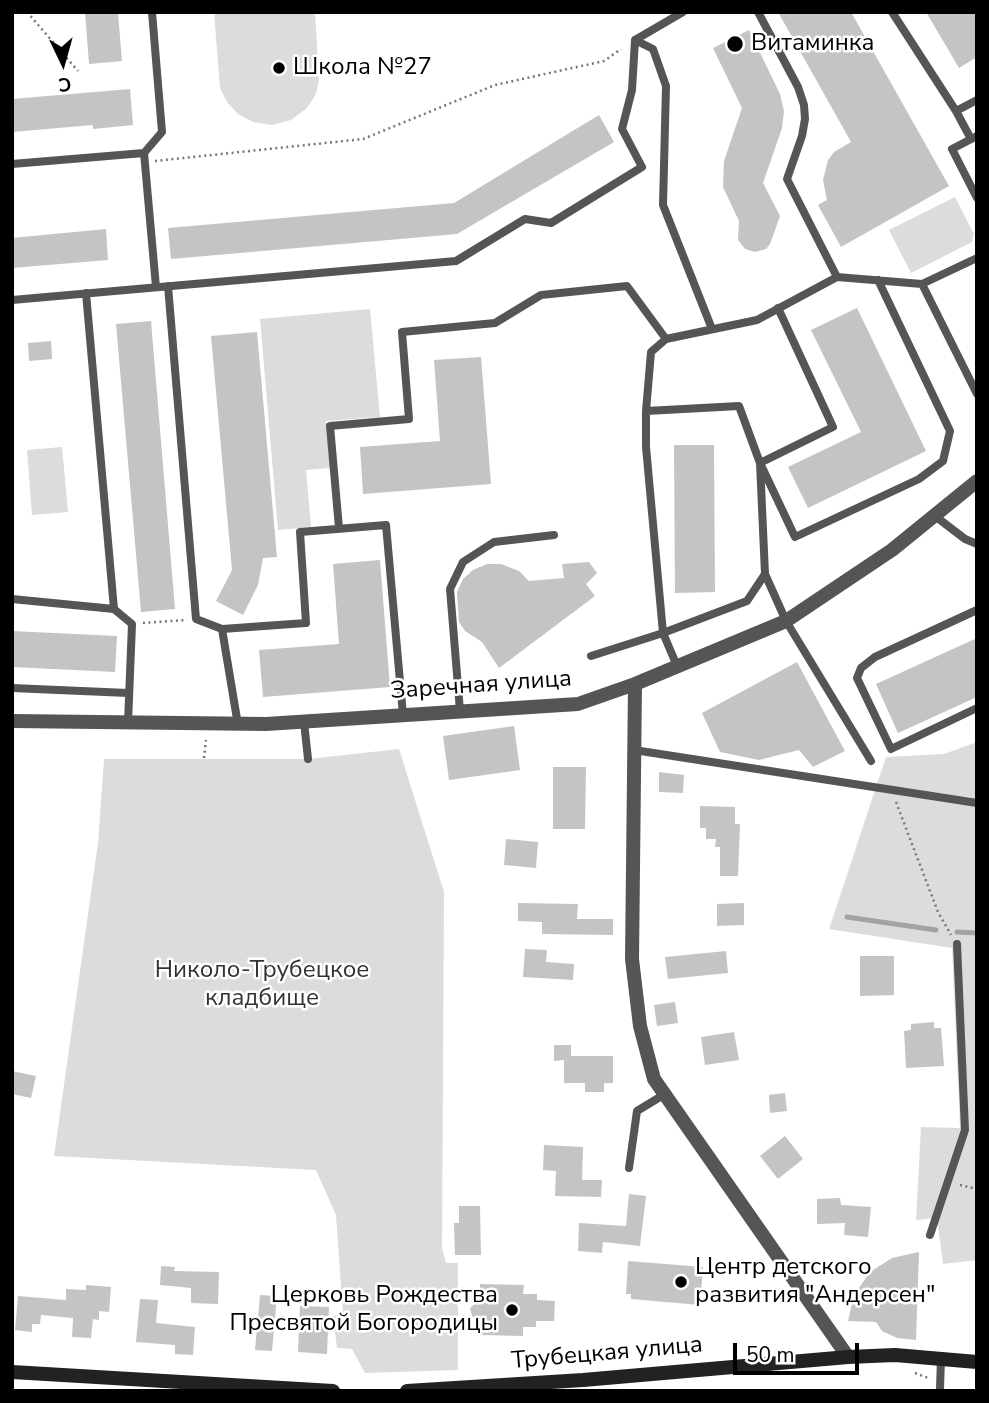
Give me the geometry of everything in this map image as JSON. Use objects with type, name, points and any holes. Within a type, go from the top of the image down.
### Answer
[{"type":"main road","name":"Трубецкая улица","points":[[407,1391],[570,1381],[848,1357],[895,1355],[977,1362]]},
{"type":"main road","points":[[12,1372],[332,1391]]},
{"type":"street","name":"Заречная улица","points":[[12,720],[239,725],[578,704],[635,684],[786,621],[892,550],[977,481]]},
{"type":"street","points":[[635,684],[632,959],[640,1026],[654,1079],[848,1357]]},
{"type":"lane","points":[[152,12],[162,132],[145,157],[156,287]]},
{"type":"lane","points":[[635,40],[683,12]]},
{"type":"lane","points":[[758,12],[798,87],[804,105],[802,136],[787,179],[837,277]]},
{"type":"lane","points":[[892,12],[974,137],[952,149],[977,198]]},
{"type":"lane","points":[[12,300],[456,261],[525,219],[551,223],[642,167],[622,129],[632,90],[635,40]]},
{"type":"lane","points":[[635,40],[653,49],[666,86],[663,205],[712,330]]},
{"type":"lane","points":[[956,111],[977,100]]},
{"type":"lane","points":[[12,164],[145,157]]},
{"type":"lane","points":[[677,667],[663,633],[646,447],[651,352],[666,339],[757,320],[837,277],[922,284],[977,258]]},
{"type":"lane","points":[[646,411],[739,406],[760,463],[795,537],[919,480],[943,461],[950,431],[878,280]]},
{"type":"lane","points":[[922,284],[977,394]]},
{"type":"lane","points":[[168,286],[196,619],[222,629],[306,622],[300,532],[386,525],[403,715]]},
{"type":"lane","points":[[339,528],[330,426],[409,419],[402,332],[495,323],[541,295],[627,286],[666,339]]},
{"type":"lane","points":[[86,293],[114,608]]},
{"type":"lane","points":[[760,463],[833,427],[778,308]]},
{"type":"lane","points":[[760,463],[765,574],[786,621],[871,761]]},
{"type":"lane","points":[[935,516],[965,539],[977,544]]},
{"type":"lane","points":[[965,539],[977,533]]},
{"type":"lane","points":[[460,712],[450,589],[463,562],[494,542],[554,535]]},
{"type":"lane","points":[[591,656],[663,633],[747,601],[765,574]]},
{"type":"lane","points":[[12,599],[114,608],[132,624],[128,723]]},
{"type":"lane","points":[[977,610],[875,657],[861,668],[857,678],[891,749],[977,709]]},
{"type":"lane","points":[[222,629],[239,725]]},
{"type":"lane","points":[[12,688],[128,693]]},
{"type":"lane","points":[[304,722],[308,759]]},
{"type":"lane","points":[[634,750],[977,803]]},
{"type":"lane","points":[[930,1235],[965,1130],[957,944]]},
{"type":"lane","points":[[629,1168],[637,1111],[665,1094]]},
{"type":"lane","points":[[940,1386],[941,1358]]},
{"type":"path","points":[[27,12],[78,71]]},
{"type":"path","points":[[145,157],[363,139],[495,85],[604,61],[635,40]]},
{"type":"path","points":[[132,624],[196,619]]},
{"type":"path","points":[[204,758],[207,724]]},
{"type":"path","points":[[891,788],[938,912],[946,926]]},
{"type":"path","points":[[947,1181],[977,1189]]},
{"type":"path","points":[[909,1371],[940,1386]]},
{"type":"green space","points":[[214,12],[315,12],[319,80],[316,94],[307,108],[291,120],[272,125],[253,122],[238,114],[227,102],[220,88]]},
{"type":"green space","points":[[955,197],[974,234],[972,242],[911,273],[889,230]]},
{"type":"green space","points":[[370,309],[380,417],[326,421],[330,468],[306,470],[311,527],[278,530],[260,319]]},
{"type":"green space","points":[[62,447],[68,512],[32,515],[27,450]]},
{"type":"green space","points":[[977,742],[977,1260],[943,1264],[937,1218],[916,1220],[921,1127],[960,1128],[952,948],[829,929],[886,757],[944,754]]},
{"type":"green space","name":"Николо-Трубецкое кладбище","points":[[399,749],[444,892],[442,1248],[446,1263],[458,1263],[458,1370],[365,1373],[352,1349],[337,1348],[333,1316],[343,1314],[336,1215],[316,1170],[54,1156],[98,843],[104,759],[308,759]]},
{"type":"building","points":[[85,12],[118,12],[122,61],[89,64]]},
{"type":"building","points":[[778,12],[851,12],[949,186],[841,247],[818,205],[827,200],[823,180],[828,160],[834,152],[851,142]]},
{"type":"building","points":[[926,12],[977,12],[977,57],[959,68]]},
{"type":"building","points":[[749,30],[780,94],[784,111],[782,128],[763,183],[780,216],[770,244],[766,249],[755,252],[745,249],[738,240],[739,221],[723,187],[724,161],[742,108],[713,48]]},
{"type":"building","points":[[130,89],[133,125],[93,129],[93,125],[12,132],[12,99]]},
{"type":"building","points":[[599,115],[614,142],[457,234],[171,259],[168,228],[454,203]]},
{"type":"building","points":[[106,229],[108,260],[12,268],[12,238]]},
{"type":"building","points":[[857,308],[926,451],[808,508],[788,467],[861,432],[811,330]]},
{"type":"building","points":[[151,321],[175,609],[141,612],[116,324]]},
{"type":"building","points":[[257,332],[277,557],[263,558],[258,585],[243,615],[216,601],[232,570],[211,336]]},
{"type":"building","points":[[51,341],[52,359],[29,361],[28,343]]},
{"type":"building","points":[[481,357],[491,484],[363,494],[360,447],[440,441],[434,360]]},
{"type":"building","points":[[674,445],[714,445],[715,592],[675,593]]},
{"type":"building","points":[[380,560],[390,687],[263,697],[259,650],[339,644],[333,564]]},
{"type":"building","points":[[589,562],[597,573],[586,584],[595,596],[499,668],[482,642],[465,631],[459,622],[457,592],[463,579],[473,570],[487,564],[501,564],[519,571],[529,581],[564,578],[562,564]]},
{"type":"building","points":[[12,631],[117,636],[115,672],[12,667]]},
{"type":"building","points":[[977,638],[977,697],[898,733],[876,684]]},
{"type":"building","points":[[797,662],[845,751],[813,767],[799,750],[759,760],[720,752],[702,713]]},
{"type":"building","points":[[514,726],[520,770],[449,780],[443,736]]},
{"type":"building","points":[[553,767],[586,767],[585,829],[553,829]]},
{"type":"building","points":[[659,772],[684,775],[683,793],[659,792]]},
{"type":"building","points":[[700,806],[735,807],[735,824],[740,824],[738,876],[720,876],[720,847],[715,847],[716,839],[706,839],[706,828],[700,828]]},
{"type":"building","points":[[506,839],[538,842],[536,868],[504,865]]},
{"type":"building","points":[[518,903],[578,904],[577,919],[613,919],[613,935],[542,934],[542,922],[518,921]]},
{"type":"building","points":[[744,903],[744,925],[717,926],[717,904]]},
{"type":"building","points":[[525,949],[547,950],[546,962],[574,964],[573,980],[523,977]]},
{"type":"building","points":[[726,951],[728,973],[668,979],[665,957]]},
{"type":"building","points":[[860,956],[894,956],[894,995],[860,996]]},
{"type":"building","points":[[675,1002],[678,1023],[657,1026],[654,1005]]},
{"type":"building","points":[[934,1022],[934,1028],[941,1028],[944,1066],[906,1068],[904,1031],[911,1030],[911,1024]]},
{"type":"building","points":[[734,1032],[739,1060],[705,1065],[701,1037]]},
{"type":"building","points":[[554,1045],[571,1045],[571,1056],[613,1056],[613,1083],[604,1083],[604,1092],[585,1092],[585,1083],[564,1083],[564,1060],[554,1061]]},
{"type":"building","points":[[12,1071],[36,1076],[31,1098],[12,1094]]},
{"type":"building","points":[[785,1093],[787,1111],[770,1113],[769,1095]]},
{"type":"building","points":[[785,1136],[803,1159],[778,1179],[760,1156]]},
{"type":"building","points":[[544,1145],[583,1147],[582,1180],[602,1180],[601,1197],[555,1196],[556,1171],[543,1170]]},
{"type":"building","points":[[629,1194],[646,1196],[640,1246],[603,1242],[602,1253],[578,1251],[579,1223],[626,1226]]},
{"type":"building","points":[[840,1198],[841,1205],[871,1207],[868,1237],[844,1235],[845,1223],[817,1224],[817,1199]]},
{"type":"building","points":[[459,1206],[480,1206],[481,1255],[455,1255],[454,1223],[459,1223]]},
{"type":"building","points":[[919,1252],[916,1340],[897,1338],[882,1331],[876,1322],[848,1321],[854,1295],[870,1272],[892,1258]]},
{"type":"building","points":[[628,1261],[703,1267],[700,1305],[631,1299],[631,1294],[626,1294]]},
{"type":"building","points":[[161,1266],[175,1267],[174,1271],[219,1272],[218,1304],[191,1303],[191,1288],[160,1285]]},
{"type":"building","name":"Церковь Рождества Пресвятой Богородицы","points":[[480,1284],[524,1285],[523,1294],[537,1294],[537,1300],[555,1301],[554,1321],[536,1321],[536,1327],[523,1327],[523,1336],[480,1335],[480,1323],[472,1316],[470,1308],[480,1299]]},
{"type":"building","points":[[86,1285],[111,1287],[109,1312],[99,1311],[99,1320],[93,1319],[91,1338],[72,1337],[73,1318],[41,1315],[40,1324],[32,1324],[32,1332],[15,1330],[18,1296],[66,1300],[66,1289],[86,1290]]},
{"type":"building","points":[[260,1295],[277,1296],[272,1351],[255,1350]]},
{"type":"building","points":[[140,1299],[158,1300],[156,1323],[195,1327],[193,1355],[175,1354],[175,1345],[136,1342]]},
{"type":"building","points":[[300,1306],[329,1307],[327,1354],[298,1352]]},
{"type":"waterway","points":[[847,917],[936,930]]},
{"type":"waterway","points":[[957,932],[977,933]]},
{"type":"place","name":"Витаминка","points":[[735,44]]},
{"type":"place","name":"Школа №27","points":[[279,68]]},
{"type":"place","name":"Центр детского развития \"Андерсен\"","points":[[681,1282]]},
{"type":"place","name":"Церковь Рождества Пресвятой Богородицы","points":[[512,1310]]}]
